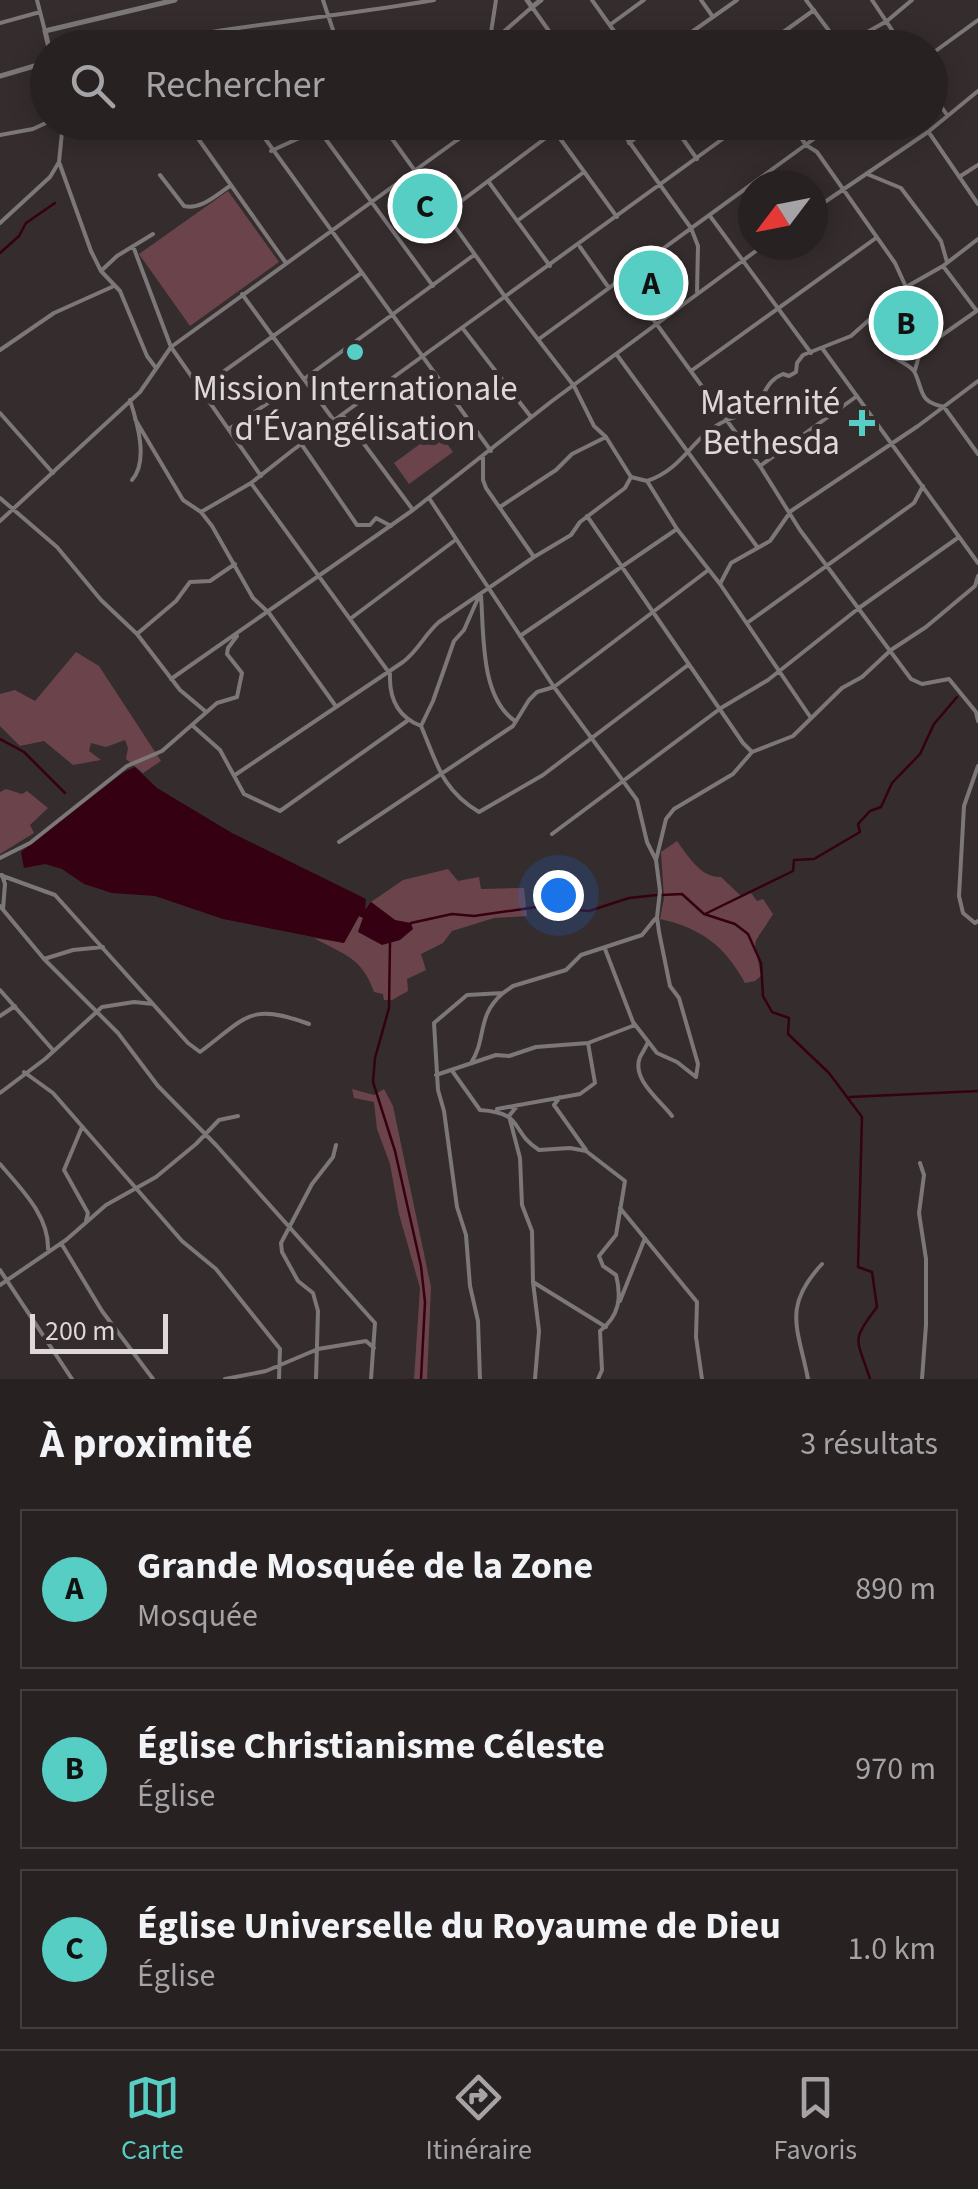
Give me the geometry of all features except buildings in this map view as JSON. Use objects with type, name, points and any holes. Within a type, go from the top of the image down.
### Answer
[{"type":"street","points":[[38,0],[45,30]]},
{"type":"street","points":[[136,0],[142,8]]},
{"type":"street","points":[[49,30],[174,0]]},
{"type":"street","points":[[323,0],[332,30]]},
{"type":"street","points":[[228,30],[434,0]]},
{"type":"street","points":[[494,30],[496,0]]},
{"type":"street","points":[[505,30],[529,3],[541,0]]},
{"type":"street","points":[[592,0],[614,30]]},
{"type":"street","points":[[610,24],[644,0]]},
{"type":"street","points":[[701,0],[713,17]]},
{"type":"street","points":[[695,30],[737,0]]},
{"type":"street","points":[[806,0],[828,30]]},
{"type":"street","points":[[872,0],[893,30]]},
{"type":"street","points":[[871,30],[912,0]]},
{"type":"street","points":[[529,3],[548,30]]},
{"type":"street","points":[[786,30],[814,10]]},
{"type":"street","points":[[0,23],[40,12]]},
{"type":"street","points":[[948,42],[978,20]]},
{"type":"street","points":[[0,76],[30,67]]},
{"type":"street","points":[[948,114],[978,92]]},
{"type":"street","points":[[0,135],[30,130]]},
{"type":"street","points":[[0,223],[50,177],[59,162],[61,140]]},
{"type":"street","points":[[200,140],[286,263]]},
{"type":"street","points":[[264,140],[491,451]]},
{"type":"street","points":[[271,151],[297,140]]},
{"type":"street","points":[[327,140],[433,286]]},
{"type":"street","points":[[392,140],[474,256],[574,386],[585,413],[606,437],[631,477],[647,481],[682,461],[688,448],[726,420],[754,407],[774,377],[789,376],[796,372],[796,363],[810,353],[851,336],[906,287],[978,240]]},
{"type":"street","points":[[0,520],[140,392],[172,347],[458,140]]},
{"type":"street","points":[[444,214],[544,140]]},
{"type":"street","points":[[561,140],[617,217]]},
{"type":"street","points":[[633,140],[630,142],[692,228],[698,246],[697,294]]},
{"type":"street","points":[[684,140],[697,159]]},
{"type":"street","points":[[201,512],[251,484],[722,140]]},
{"type":"street","points":[[803,140],[817,152],[896,263],[906,287]]},
{"type":"street","points":[[539,339],[813,140]]},
{"type":"street","points":[[828,200],[916,140]]},
{"type":"street","points":[[934,140],[978,204]]},
{"type":"street","points":[[59,162],[100,271],[120,291],[129,318],[156,368]]},
{"type":"street","points":[[959,177],[978,165]]},
{"type":"street","points":[[517,221],[584,172]]},
{"type":"street","points":[[160,174],[189,208],[230,186]]},
{"type":"street","points":[[866,174],[901,188],[940,241],[945,264],[977,311],[935,340],[922,344],[915,370],[922,395],[930,404],[944,407],[977,451]]},
{"type":"street","points":[[488,181],[550,266]]},
{"type":"street","points":[[709,215],[738,253]]},
{"type":"street","points":[[100,271],[153,234]]},
{"type":"street","points":[[690,371],[876,238]]},
{"type":"street","points":[[578,245],[609,288]]},
{"type":"street","points":[[133,246],[172,347],[261,476]]},
{"type":"street","points":[[229,429],[474,256]]},
{"type":"street","points":[[170,680],[391,526],[743,260],[810,353]]},
{"type":"street","points":[[202,387],[360,274]]},
{"type":"street","points":[[623,278],[760,466],[800,530],[911,679],[922,684],[942,678],[954,682],[976,712],[978,721]]},
{"type":"street","points":[[0,350],[54,313],[114,286]]},
{"type":"street","points":[[900,292],[935,340]]},
{"type":"street","points":[[242,294],[335,422]]},
{"type":"street","points":[[876,315],[880,337],[890,354],[915,370]]},
{"type":"street","points":[[464,329],[531,417]]},
{"type":"street","points":[[822,347],[978,562]]},
{"type":"street","points":[[616,355],[758,548]]},
{"type":"street","points":[[720,584],[731,563],[770,542],[790,510],[978,381]]},
{"type":"street","points":[[760,466],[857,396]]},
{"type":"street","points":[[130,400],[140,459],[132,480]]},
{"type":"street","points":[[0,414],[53,473]]},
{"type":"street","points":[[344,416],[412,510]]},
{"type":"street","points":[[136,419],[183,500],[201,512],[236,564],[253,598],[269,613],[334,705]]},
{"type":"street","points":[[500,507],[556,470],[572,454],[606,437]]},
{"type":"street","points":[[302,445],[356,526],[370,525],[376,518],[391,526]]},
{"type":"street","points":[[484,456],[483,480],[534,557]]},
{"type":"street","points":[[235,774],[414,653],[424,634],[571,535],[587,516],[625,488],[631,477]]},
{"type":"street","points":[[647,481],[811,718]]},
{"type":"street","points":[[251,484],[388,672],[390,696],[407,721],[420,726],[438,773],[468,806],[479,812],[542,775],[688,665]]},
{"type":"street","points":[[747,623],[914,503],[923,485]]},
{"type":"street","points":[[428,497],[554,688],[637,800],[647,842],[656,860],[660,891],[657,916],[670,986],[679,998],[698,1064],[696,1077],[657,1053],[635,1025],[604,947]]},
{"type":"street","points":[[0,498],[58,547],[101,600],[137,634],[170,680],[203,713],[204,732]]},
{"type":"street","points":[[587,516],[752,752]]},
{"type":"street","points":[[520,636],[677,529]]},
{"type":"street","points":[[552,834],[959,537]]},
{"type":"street","points":[[350,620],[454,541]]},
{"type":"street","points":[[137,634],[176,601],[190,582],[210,582],[236,564]]},
{"type":"street","points":[[339,842],[513,726],[537,692],[554,688],[707,571]]},
{"type":"street","points":[[656,860],[666,819],[674,810],[733,774],[752,752],[794,736],[837,692],[862,677],[891,650],[951,606],[974,586],[978,576]]},
{"type":"street","points":[[481,592],[484,650],[492,691],[500,708],[515,721]]},
{"type":"street","points":[[420,726],[454,640],[464,630],[481,592]]},
{"type":"street","points":[[0,858],[30,843],[126,766],[162,751],[217,703],[233,699],[240,692],[242,672],[227,654],[240,632]]},
{"type":"street","points":[[193,726],[204,732],[247,796],[280,812],[407,721]]},
{"type":"street","points":[[978,766],[964,806],[959,896],[963,913],[978,922]]},
{"type":"street","points":[[1,874],[6,884],[2,908],[44,959],[118,1033],[158,1086],[375,1323],[370,1379]]},
{"type":"street","points":[[1,874],[50,891],[200,1052],[231,1026],[256,1014],[278,1012],[309,1024]]},
{"type":"street","points":[[471,1063],[484,1017],[503,992],[566,970],[582,955],[642,935],[657,916]]},
{"type":"street","points":[[44,959],[73,950],[103,947]]},
{"type":"street","points":[[0,990],[54,1051]]},
{"type":"street","points":[[480,1379],[478,1321],[436,1075],[434,1023],[467,995],[503,992]]},
{"type":"street","points":[[0,1093],[96,1012],[110,1005],[152,1004]]},
{"type":"street","points":[[0,1016],[15,1006]]},
{"type":"street","points":[[436,1075],[536,1048],[588,1042],[635,1025]]},
{"type":"street","points":[[453,1072],[480,1110],[580,1094],[595,1083],[588,1042]]},
{"type":"street","points":[[648,1042],[639,1058],[638,1071],[672,1116]]},
{"type":"street","points":[[24,1072],[54,1093],[182,1241],[216,1269],[280,1349],[279,1379]]},
{"type":"street","points":[[560,1097],[554,1105],[586,1151],[625,1181],[616,1235],[599,1256],[616,1275],[620,1301]]},
{"type":"street","points":[[508,1116],[518,1105]]},
{"type":"street","points":[[491,1110],[515,1120],[525,1138],[539,1150],[586,1151]]},
{"type":"street","points":[[0,1286],[84,1226],[106,1205],[139,1188],[223,1118],[238,1116]]},
{"type":"street","points":[[508,1116],[520,1158],[522,1205],[532,1232],[539,1331],[535,1379]]},
{"type":"street","points":[[82,1127],[64,1170],[88,1213],[84,1226]]},
{"type":"street","points":[[316,1379],[318,1311],[313,1293],[298,1281],[281,1243],[288,1225],[333,1157],[336,1145]]},
{"type":"street","points":[[920,1163],[924,1175],[920,1213],[926,1272],[922,1379]]},
{"type":"street","points":[[0,1164],[34,1205],[46,1232],[47,1252]]},
{"type":"street","points":[[620,1208],[697,1302],[696,1337],[702,1379]]},
{"type":"street","points":[[598,1379],[602,1370],[600,1332],[620,1301],[646,1238]]},
{"type":"street","points":[[61,1243],[102,1311],[153,1379]]},
{"type":"street","points":[[808,1379],[794,1308],[809,1278],[822,1264]]},
{"type":"street","points":[[0,1270],[72,1379]]},
{"type":"street","points":[[533,1282],[606,1327]]},
{"type":"street","points":[[224,1379],[266,1371],[318,1350],[366,1341],[374,1348]]},
{"type":"shaded area","points":[[228,191],[279,262],[190,326],[139,254]]},
{"type":"shaded area","points":[[438,431],[453,452],[409,484],[394,463]]},
{"type":"shaded area","points":[[76,652],[99,666],[161,761],[143,773],[126,759],[125,740],[106,747],[91,743],[89,751],[101,760],[73,765],[44,741],[20,746],[0,726],[0,694],[15,690],[35,701]]},
{"type":"shaded area","points":[[135,767],[157,788],[232,833],[366,899],[365,910],[371,902],[395,920],[411,923],[413,929],[400,940],[382,945],[358,932],[363,918],[359,916],[344,943],[223,919],[155,896],[112,893],[45,864],[24,868],[21,852]]},
{"type":"shaded area","points":[[6,789],[22,794],[27,791],[48,808],[30,825],[34,833],[0,854],[0,792]]},
{"type":"shaded area","points":[[677,841],[701,870],[721,877],[741,896],[751,893],[757,901],[763,899],[773,914],[755,943],[761,976],[755,981],[745,983],[720,949],[700,933],[660,919],[664,898],[661,852]]},
{"type":"shaded area","points":[[448,869],[458,881],[479,877],[481,889],[524,888],[527,916],[494,918],[452,931],[443,943],[421,954],[426,970],[407,979],[408,991],[392,1000],[384,1000],[383,994],[374,992],[364,971],[351,958],[314,938],[344,943],[359,916],[363,918],[358,932],[395,920],[371,902],[403,880]]},
{"type":"shaded area","points":[[352,1089],[374,1095],[384,1089],[393,1106],[431,1287],[427,1379],[414,1379],[420,1288],[399,1214],[390,1164],[377,1129],[374,1102],[354,1098]]},
{"type":"waterway","points":[[0,253],[19,236],[26,223],[55,203]]},
{"type":"waterway","points":[[705,914],[793,871],[794,860],[814,859],[860,832],[858,824],[870,811],[881,807],[892,783],[920,754],[934,724],[957,697]]},
{"type":"waterway","points":[[0,739],[24,752],[65,793]]},
{"type":"waterway","points":[[662,895],[682,894],[704,914],[735,924],[748,934],[761,963],[763,996],[772,1012],[789,1018],[788,1034],[829,1073],[862,1117],[858,1267],[872,1272],[877,1307],[858,1341],[870,1379]]},
{"type":"waterway","points":[[411,923],[452,914],[474,916],[537,907],[589,911],[629,898],[657,895]]},
{"type":"waterway","points":[[390,943],[389,1008],[375,1058],[373,1082],[395,1151],[421,1266],[425,1302],[421,1379]]},
{"type":"waterway","points":[[850,1097],[978,1091]]},
{"type":"place","name":"Église Universelle du Royaume de Dieu","points":[[425,206]]},
{"type":"place","name":"Grande Mosquée de la Zone","points":[[651,283]]},
{"type":"place","name":"Église Christianisme Céleste","points":[[906,323]]},
{"type":"place","name":"Mission Internationale d'Évangélisation","points":[[355,352]]},
{"type":"place","name":"Maternité Bethesda","points":[[862,423]]}]
